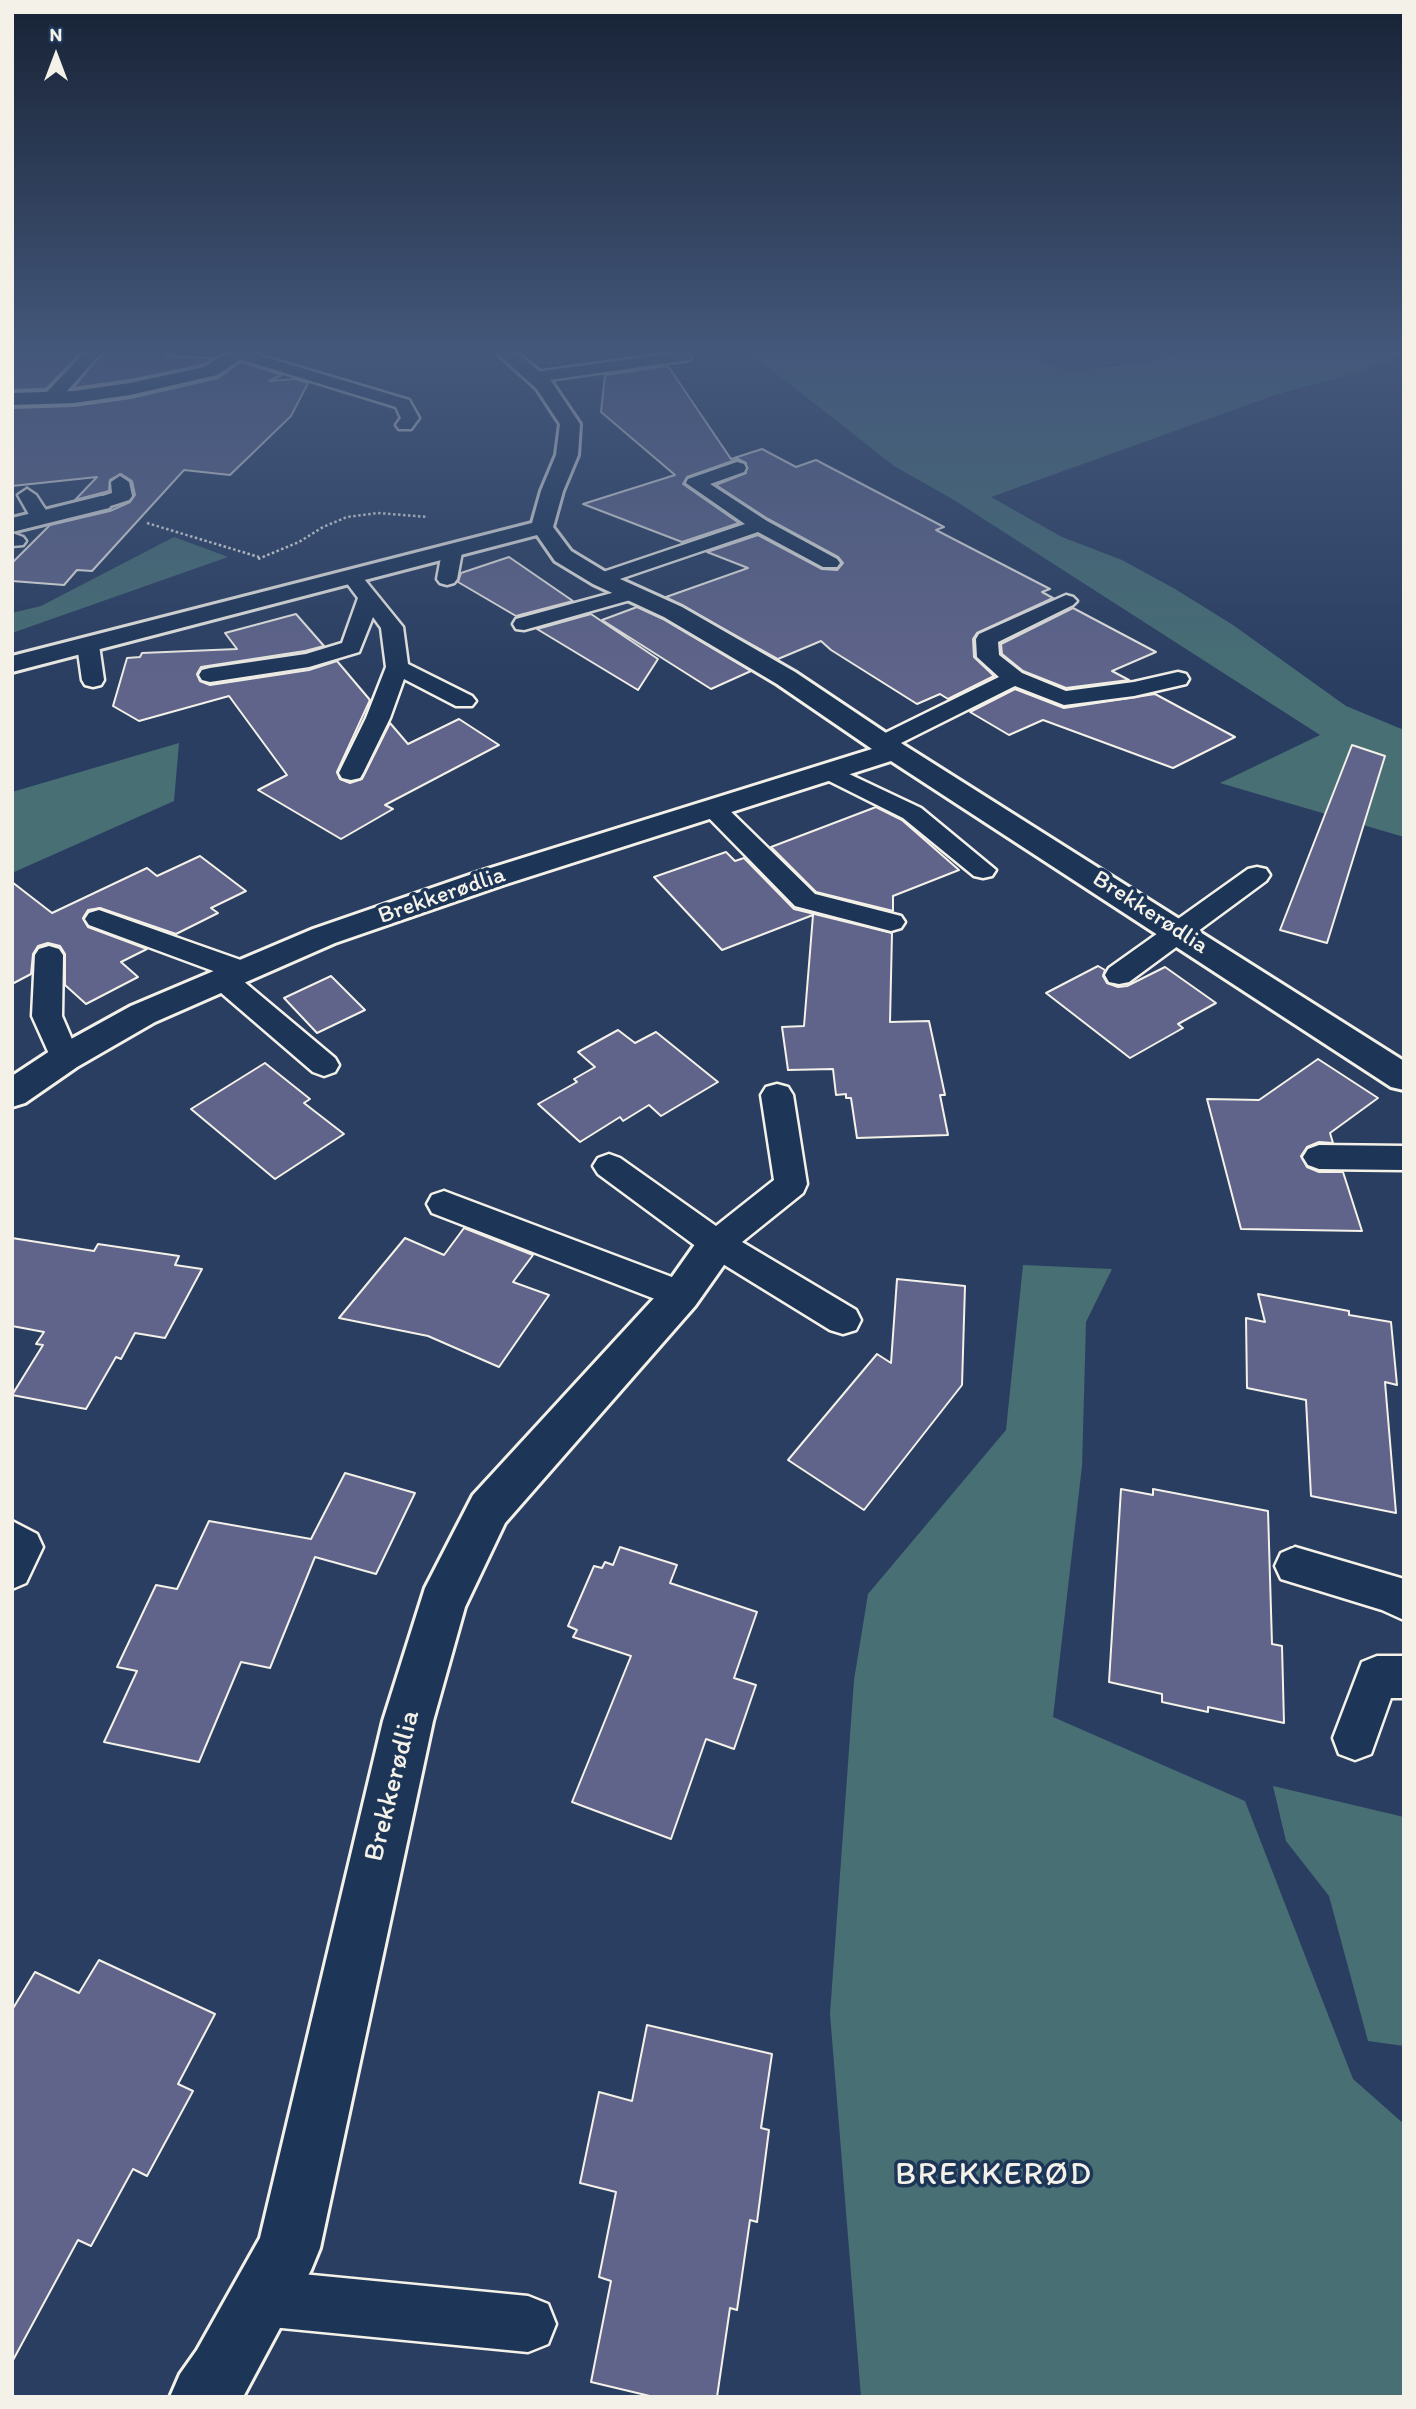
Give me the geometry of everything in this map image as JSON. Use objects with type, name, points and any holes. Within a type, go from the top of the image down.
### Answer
[{"type":"street","points":[[12,664],[542,527],[563,464]]},
{"type":"street","points":[[14,535],[41,518],[95,505]]},
{"type":"street","name":"Brekkerødlia","points":[[542,527],[563,556],[601,579],[673,612],[786,678],[888,747],[1404,1078]]},
{"type":"street","name":"Brekkerødlia","points":[[12,1094],[65,1058],[143,1014],[324,936],[480,882],[830,772],[888,747]]},
{"type":"street","name":"Brekkerødlia","points":[[203,2397],[220,2373],[289,2248],[402,1747],[442,1604],[489,1508],[681,1295],[717,1244]]},
{"type":"lane","points":[[737,468],[695,483],[760,525],[830,563]]},
{"type":"lane","points":[[95,505],[122,496],[120,482]]},
{"type":"lane","points":[[27,495],[41,518]]},
{"type":"lane","points":[[601,579],[760,525]]},
{"type":"lane","points":[[447,579],[452,552]]},
{"type":"lane","points":[[351,773],[378,718],[397,667],[392,627],[353,578]]},
{"type":"lane","points":[[524,624],[634,593]]},
{"type":"lane","points":[[210,675],[309,660],[351,647],[369,598]]},
{"type":"lane","points":[[1066,601],[987,639],[988,657],[1014,678],[1064,698],[1134,689],[1178,679]]},
{"type":"lane","points":[[88,645],[93,680]]},
{"type":"lane","points":[[397,667],[464,701]]},
{"type":"lane","points":[[888,747],[1014,678]]},
{"type":"lane","points":[[830,772],[912,813],[982,870]]},
{"type":"lane","points":[[714,809],[805,900],[891,922]]},
{"type":"lane","points":[[1118,975],[1257,875]]},
{"type":"lane","points":[[99,919],[232,975],[324,1065]]},
{"type":"lane","points":[[49,955],[47,1016],[65,1058]]},
{"type":"lane","points":[[717,1244],[791,1184],[777,1095]]},
{"type":"lane","points":[[1319,1157],[1404,1158]]},
{"type":"lane","points":[[609,1166],[717,1244],[843,1320]]},
{"type":"lane","points":[[444,1204],[681,1295]]},
{"type":"lane","points":[[12,1539],[23,1547],[12,1570]]},
{"type":"lane","points":[[1295,1566],[1393,1594],[1404,1601]]},
{"type":"lane","points":[[1355,1738],[1377,1677],[1404,1677]]},
{"type":"lane","points":[[261,2298],[528,2324]]},
{"type":"path","points":[[95,505],[260,558]]},
{"type":"green space","points":[[892,464],[1082,464],[991,497],[1062,537],[1122,560],[1175,589],[1233,625],[1346,706],[1404,730],[1404,837],[1220,783],[1320,735],[954,500]]},
{"type":"green space","points":[[174,537],[228,557],[12,633],[12,613],[41,606]]},
{"type":"green space","points":[[179,743],[174,801],[12,873],[12,792]]},
{"type":"green space","points":[[1023,1265],[1112,1269],[1086,1322],[1082,1466],[1053,1717],[1245,1801],[1353,2079],[1404,2124],[1404,2397],[861,2397],[830,2014],[854,1680],[868,1594],[1006,1430]]},
{"type":"green space","points":[[1273,1786],[1404,1817],[1404,2046],[1368,2041],[1329,1896],[1286,1841]]},
{"type":"building","points":[[12,464],[241,464],[230,475],[184,470],[92,571],[77,570],[64,585],[12,581],[12,563],[50,525],[110,511],[130,502],[135,495],[132,481],[121,474],[110,480],[109,491],[75,500],[97,477],[12,486]]},
{"type":"building","points":[[663,464],[723,464],[687,477],[683,484],[739,523],[682,542],[583,504],[675,475]]},
{"type":"building","points":[[746,464],[791,464],[796,467],[824,464],[944,527],[936,530],[1050,589],[1042,592],[1053,598],[977,633],[973,639],[974,657],[994,676],[948,699],[940,694],[917,704],[821,641],[778,659],[666,597],[748,568],[707,552],[758,535],[822,569],[837,570],[843,563],[838,557],[768,519],[716,485],[746,473]]},
{"type":"building","points":[[509,557],[573,601],[516,616],[458,582],[461,573]]},
{"type":"building","points":[[637,607],[663,619],[751,671],[711,689],[602,620]]},
{"type":"building","points":[[1073,608],[1156,652],[1112,671],[1129,680],[1066,688],[1023,671],[1002,654],[1001,644]]},
{"type":"building","points":[[296,614],[324,646],[201,667],[197,674],[200,681],[210,685],[309,670],[337,661],[370,700],[337,772],[340,779],[350,783],[362,779],[390,723],[408,744],[459,719],[499,745],[385,805],[393,809],[341,839],[258,790],[287,775],[229,696],[139,721],[113,706],[127,658],[140,657],[142,653],[237,649],[225,633]]},
{"type":"building","points":[[591,614],[658,659],[638,690],[537,629]]},
{"type":"building","points":[[1015,689],[1064,708],[1155,694],[1235,737],[1173,768],[1043,720],[1009,735],[970,712]]},
{"type":"building","points":[[1352,745],[1385,756],[1327,943],[1280,930]]},
{"type":"building","points":[[876,807],[902,820],[959,870],[893,896],[893,911],[816,892],[771,847]]},
{"type":"building","points":[[726,852],[735,861],[744,858],[794,909],[892,933],[890,1022],[929,1021],[945,1095],[940,1095],[948,1135],[857,1138],[851,1098],[846,1098],[846,1094],[836,1095],[833,1069],[788,1070],[782,1027],[804,1026],[813,915],[722,950],[654,877]]},
{"type":"building","points":[[200,856],[246,891],[211,908],[218,913],[176,934],[100,908],[88,910],[83,918],[88,927],[147,949],[121,962],[138,977],[86,1004],[65,985],[65,954],[60,946],[48,943],[38,946],[33,954],[31,974],[12,984],[12,882],[52,913],[147,868],[157,876]]},
{"type":"building","points":[[1098,966],[1105,970],[1103,976],[1107,983],[1118,987],[1127,986],[1165,967],[1216,1003],[1178,1024],[1183,1028],[1130,1058],[1046,993]]},
{"type":"building","points":[[331,976],[365,1010],[317,1033],[284,998]]},
{"type":"building","points":[[618,1030],[635,1043],[656,1032],[718,1082],[661,1116],[649,1105],[623,1121],[620,1117],[580,1142],[538,1104],[577,1082],[574,1079],[595,1067],[578,1052]]},
{"type":"building","points":[[1318,1059],[1378,1098],[1330,1133],[1333,1143],[1319,1142],[1307,1147],[1301,1156],[1307,1167],[1319,1172],[1343,1172],[1362,1231],[1241,1229],[1207,1099],[1259,1100]]},
{"type":"building","points":[[265,1063],[310,1099],[304,1103],[344,1134],[275,1179],[191,1109]]},
{"type":"building","points":[[464,1228],[533,1255],[513,1282],[549,1295],[499,1367],[428,1336],[339,1318],[405,1238],[444,1255]]},
{"type":"building","points":[[12,1238],[94,1251],[98,1244],[179,1256],[175,1265],[202,1269],[165,1338],[135,1333],[121,1359],[116,1357],[86,1409],[12,1395],[43,1345],[36,1344],[44,1332],[12,1326]]},
{"type":"building","points":[[897,1279],[965,1286],[962,1385],[864,1510],[788,1460],[877,1354],[891,1363]]},
{"type":"building","points":[[1258,1294],[1349,1311],[1349,1315],[1391,1322],[1397,1385],[1385,1382],[1396,1513],[1311,1496],[1306,1400],[1247,1388],[1246,1318],[1265,1322]]},
{"type":"building","points":[[345,1473],[415,1493],[376,1574],[315,1557],[270,1668],[241,1662],[199,1762],[104,1742],[137,1671],[117,1667],[156,1585],[177,1589],[209,1521],[311,1539]]},
{"type":"building","points":[[1121,1489],[1153,1495],[1153,1489],[1268,1511],[1272,1644],[1282,1646],[1284,1723],[1208,1707],[1208,1712],[1162,1702],[1162,1694],[1109,1682]]},
{"type":"building","points":[[620,1547],[677,1565],[670,1583],[757,1612],[734,1678],[756,1685],[734,1749],[706,1739],[671,1839],[572,1802],[631,1656],[573,1637],[577,1630],[568,1626],[594,1566],[602,1568],[605,1562],[613,1565]]},
{"type":"building","points":[[99,1960],[215,2014],[178,2084],[193,2091],[147,2176],[133,2169],[91,2246],[78,2240],[12,2362],[12,2010],[35,1972],[79,1993]]},
{"type":"building","points":[[647,2025],[772,2054],[761,2128],[769,2130],[757,2222],[750,2220],[737,2310],[730,2308],[717,2397],[654,2397],[591,2382],[611,2281],[599,2277],[616,2192],[580,2183],[599,2092],[632,2101]]},
{"type":"district","name":"BREKKERØD","points":[[994,2176]]}]
